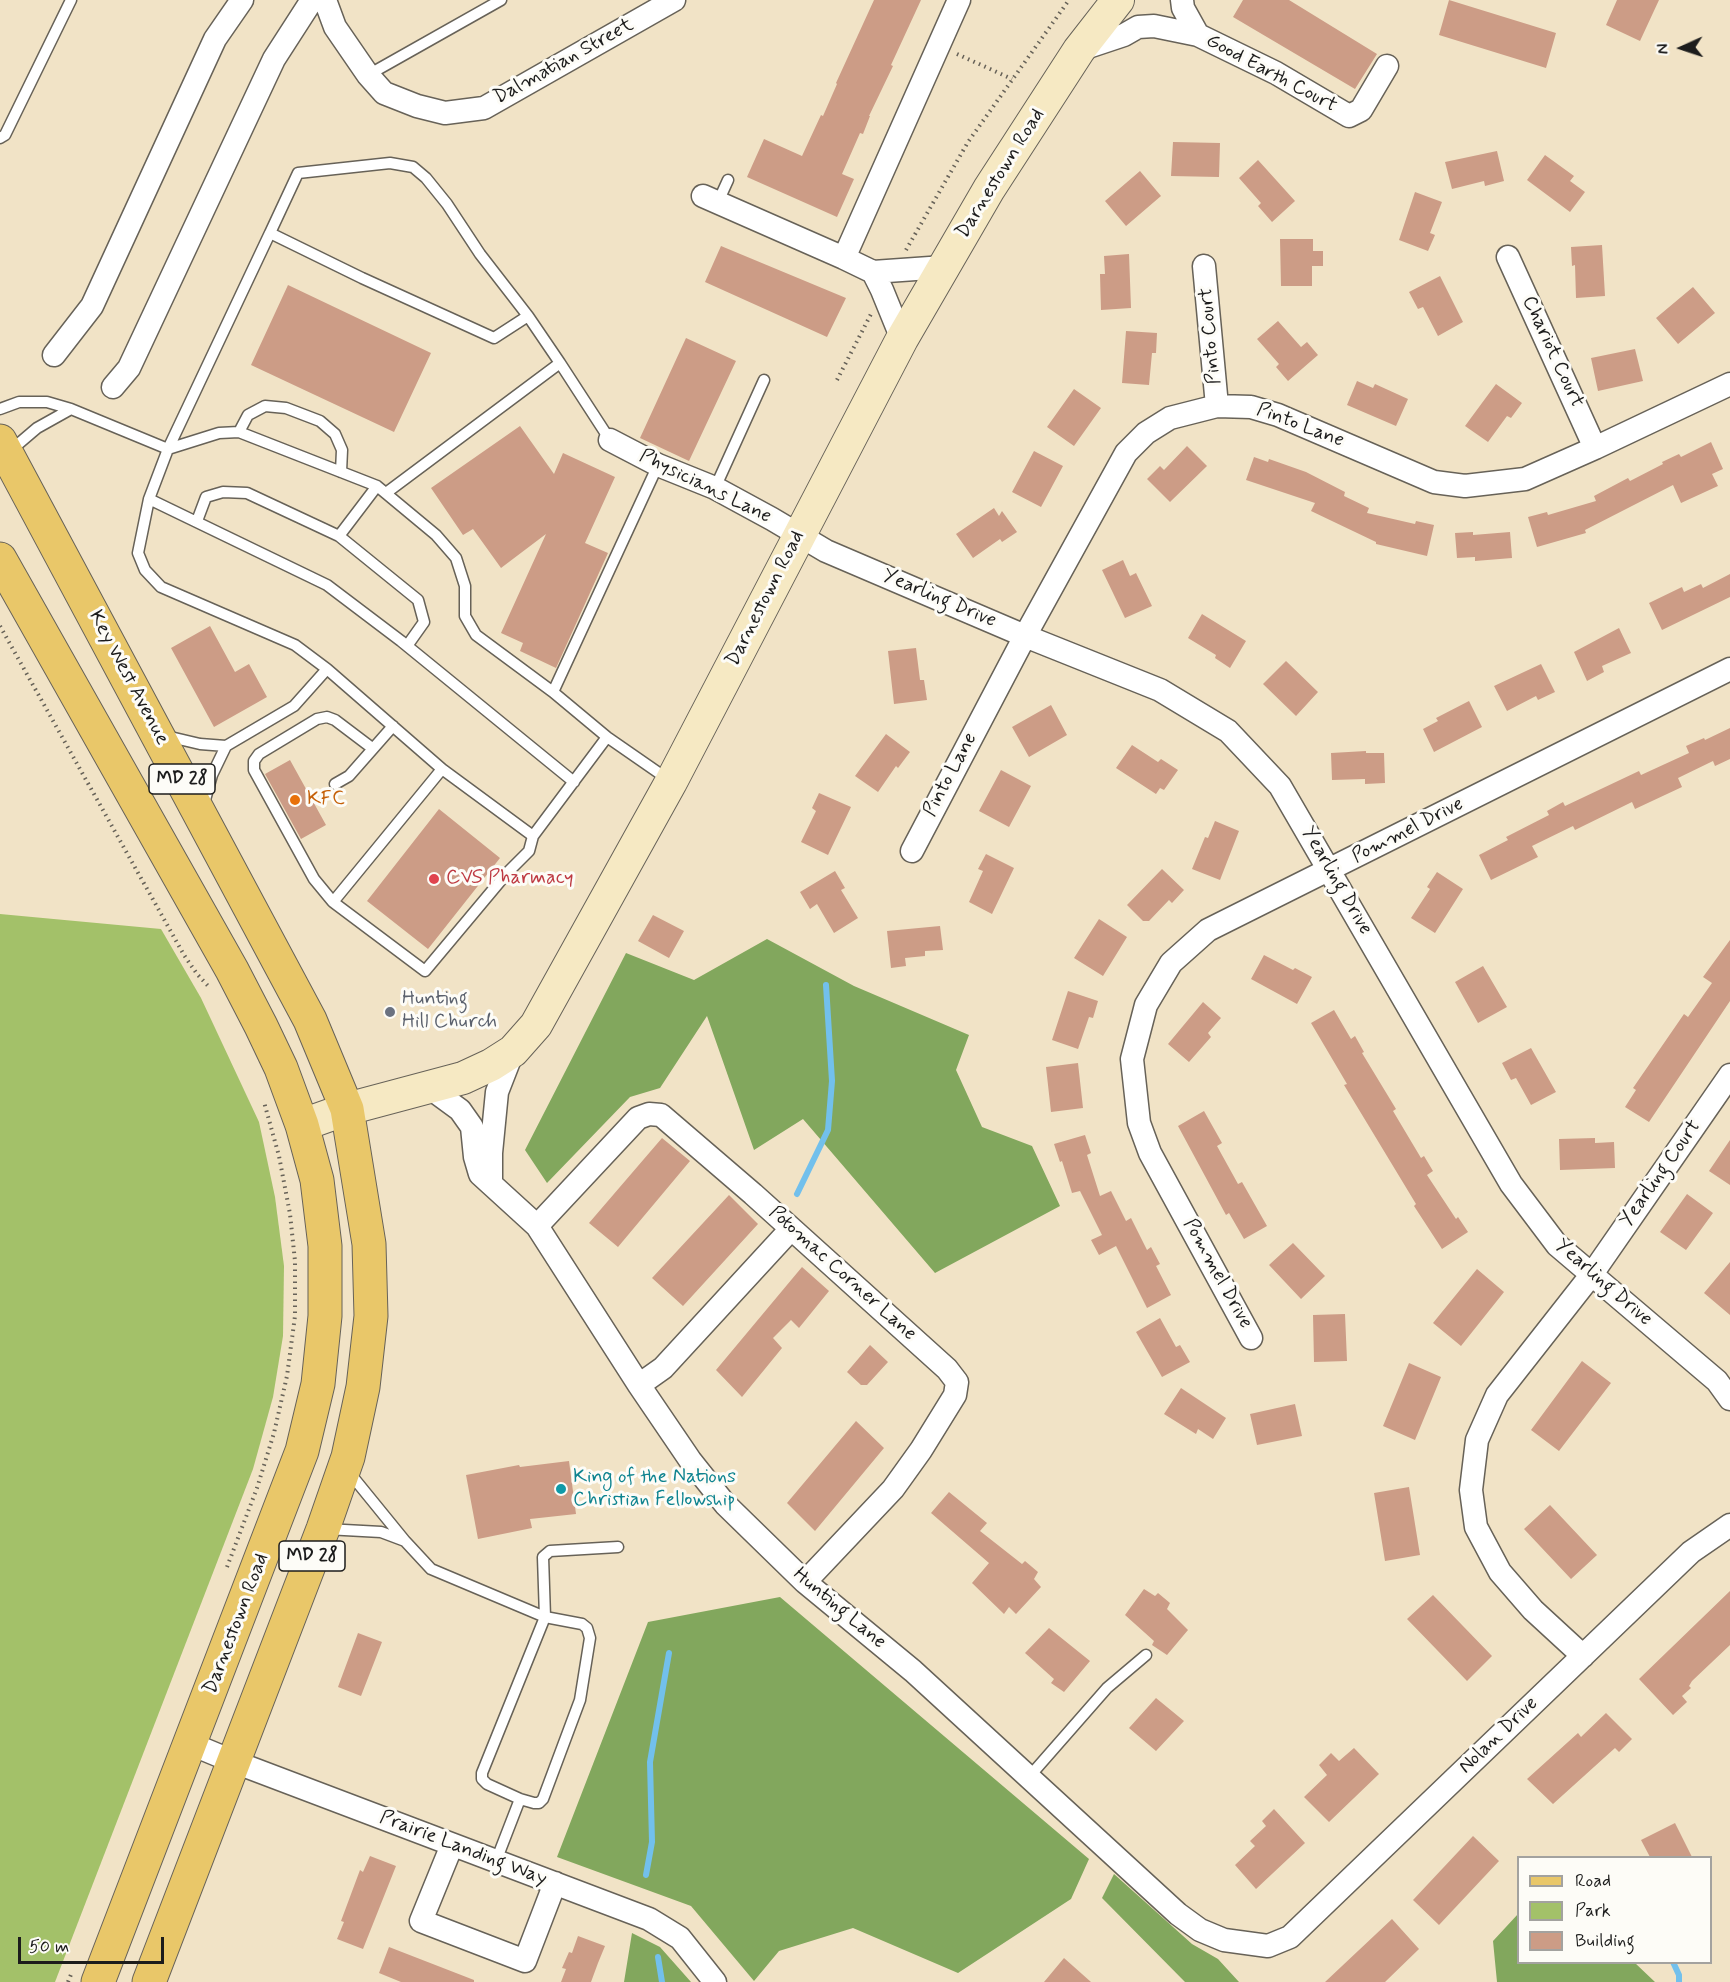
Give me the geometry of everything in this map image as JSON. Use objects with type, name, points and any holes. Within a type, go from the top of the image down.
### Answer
[{"type":"main road","name":"Darnestown Road","points":[[86,1976],[191,1744],[302,1451],[318,1384],[326,1316],[325,1246],[317,1180],[302,1125],[347,1109],[463,1078],[491,1065],[513,1051],[536,1025],[671,782],[902,339],[989,189],[1079,50],[1118,0]]},
{"type":"main road","name":"Key West Avenue","points":[[2,450],[310,1020],[347,1109]]},
{"type":"main road","name":"MD 28","points":[[0,559],[232,970],[281,1068],[302,1125]]},
{"type":"main road","name":"MD 28","points":[[149,1982],[345,1467],[363,1387],[371,1316],[369,1244],[347,1109]]},
{"type":"street","points":[[54,355],[92,306],[216,39],[242,0]]},
{"type":"street","points":[[113,387],[129,368],[274,58],[312,0]]},
{"type":"street","name":"Dalmatian Street","points":[[326,0],[335,27],[368,75],[384,93],[417,106],[445,113],[484,108],[674,0]]},
{"type":"street","points":[[844,258],[959,0]]},
{"type":"street","name":"Good Earth Court","points":[[1182,0],[1183,8],[1198,35]]},
{"type":"street","name":"Good Earth Court","points":[[1079,50],[1124,35],[1138,27],[1154,26],[1198,35],[1276,73],[1349,117],[1361,110],[1388,66]]},
{"type":"street","points":[[711,199],[873,272],[944,267]]},
{"type":"street","name":"Chariot Court","points":[[1508,256],[1595,448]]},
{"type":"street","name":"Pinto Court","points":[[1204,266],[1218,406]]},
{"type":"street","points":[[873,272],[902,339]]},
{"type":"street","name":"Pinto Lane","points":[[912,851],[1024,636],[1126,453],[1146,433],[1170,418],[1218,406],[1251,406],[1278,415],[1434,482],[1465,486],[1525,479],[1730,384]]},
{"type":"street","name":"Physicians Lane","points":[[609,440],[658,465],[715,488],[799,535]]},
{"type":"street","name":"Yearling Drive","points":[[799,535],[826,551],[1024,636],[1160,690],[1228,731],[1281,786],[1512,1184],[1557,1245],[1717,1381],[1730,1399]]},
{"type":"street","name":"Pommel Drive","points":[[1251,1338],[1150,1153],[1139,1123],[1132,1059],[1146,1005],[1171,963],[1208,930],[1730,669]]},
{"type":"street","points":[[491,1184],[492,1141],[497,1092],[513,1051]]},
{"type":"street","name":"Yearling Court","points":[[1583,1656],[1533,1610],[1500,1572],[1476,1527],[1471,1490],[1477,1440],[1497,1395],[1592,1274],[1730,1075]]},
{"type":"street","name":"Hunting Lane","points":[[430,1088],[460,1110],[472,1127],[475,1157],[480,1174],[537,1226],[639,1385],[690,1460],[725,1504],[805,1582],[913,1671],[1178,1914],[1200,1930],[1224,1940],[1268,1946]]},
{"type":"street","name":"Potomac Corner Lane","points":[[537,1226],[638,1118],[649,1113],[661,1115],[947,1369],[957,1382],[955,1395],[921,1450],[893,1489],[805,1582]]},
{"type":"street","points":[[639,1385],[663,1368],[791,1229]]},
{"type":"street","name":"Nolan Drive","points":[[1268,1946],[1290,1937],[1691,1552],[1730,1525]]},
{"type":"street","name":"Prairie Landing Way","points":[[191,1744],[650,1919],[680,1938],[715,1982]]},
{"type":"street","points":[[452,1845],[421,1921],[525,1962],[555,1883]]},
{"type":"lane","points":[[0,138],[6,135],[71,0]]},
{"type":"lane","points":[[368,75],[501,0]]},
{"type":"lane","points":[[534,836],[442,769],[327,669],[295,645],[161,587],[145,570],[138,553],[149,499],[168,449],[298,173],[390,163],[413,167],[426,178],[528,316],[609,440]]},
{"type":"lane","points":[[711,199],[728,180]]},
{"type":"lane","points":[[270,233],[372,283],[494,338],[528,316]]},
{"type":"lane","points":[[339,536],[382,490],[560,363]]},
{"type":"lane","points":[[715,488],[764,380]]},
{"type":"lane","points":[[0,409],[19,402],[47,402],[71,409],[168,449],[219,433],[239,432],[382,490],[436,535],[456,558],[465,586],[465,616],[476,635],[553,692],[607,737],[671,782]]},
{"type":"lane","points":[[239,432],[248,415],[265,406],[286,408],[320,422],[335,434],[342,450],[341,472]]},
{"type":"lane","points":[[2,450],[71,409]]},
{"type":"lane","points":[[553,692],[658,465]]},
{"type":"lane","points":[[197,521],[206,497],[223,492],[247,494],[339,536],[418,600],[424,622],[407,646]]},
{"type":"lane","points":[[149,499],[327,585],[407,646],[574,782]]},
{"type":"lane","points":[[201,816],[212,775],[226,746],[294,706],[327,669]]},
{"type":"lane","points":[[372,748],[335,720],[327,717],[316,719],[259,754],[254,761],[254,770],[314,879],[333,903],[425,971],[507,873],[529,851],[534,836],[607,737]]},
{"type":"lane","points":[[335,783],[349,776],[393,726]]},
{"type":"lane","points":[[158,735],[200,744],[226,746]]},
{"type":"lane","points":[[333,903],[442,769]]},
{"type":"lane","points":[[345,1467],[405,1541],[431,1569],[545,1617],[582,1624],[587,1628],[590,1638],[580,1700],[543,1799],[539,1803],[520,1799],[487,1784],[482,1773],[545,1617],[543,1557],[550,1551],[618,1547]]},
{"type":"lane","points":[[323,1528],[381,1532],[405,1541]]},
{"type":"lane","points":[[1029,1777],[1107,1688],[1146,1655]]},
{"type":"lane","points":[[496,1861],[520,1799]]},
{"type":"path","points":[[905,251],[968,142],[1069,0]]},
{"type":"path","points":[[938,46],[1012,79]]},
{"type":"path","points":[[837,380],[872,311]]},
{"type":"path","points":[[0,626],[184,956],[197,974],[215,992]]},
{"type":"path","points":[[224,1576],[257,1488],[274,1433],[287,1376],[295,1316],[295,1261],[290,1214],[279,1156],[262,1094]]},
{"type":"path","points":[[68,1982],[86,1976]]},
{"type":"green space","points":[[0,914],[161,929],[201,998],[259,1122],[275,1197],[284,1266],[283,1336],[273,1397],[253,1469],[55,1982],[0,1982]]},
{"type":"green space","points":[[767,939],[854,986],[969,1035],[956,1070],[982,1127],[1032,1146],[1060,1206],[935,1273],[803,1119],[754,1150],[707,1016],[660,1088],[630,1097],[547,1183],[525,1150],[626,953],[694,980]]},
{"type":"green space","points":[[780,1597],[1089,1859],[1071,1899],[958,1973],[853,1928],[779,1951],[754,1981],[691,1906],[557,1857],[648,1622]]},
{"type":"green space","points":[[1114,1874],[1192,1944],[1218,1959],[1239,1982],[1185,1982],[1102,1898]]},
{"type":"green space","points":[[1517,1915],[1517,1964],[1636,1964],[1655,1982],[1497,1982],[1493,1941]]},
{"type":"green space","points":[[632,1933],[660,1947],[691,1982],[624,1982]]},
{"type":"building","points":[[874,0],[921,0],[863,134],[860,133],[842,174],[854,179],[837,217],[747,177],[764,139],[802,156],[821,115],[823,116]]},
{"type":"building","points":[[1243,0],[1289,0],[1377,54],[1355,89],[1233,17]]},
{"type":"building","points":[[1449,0],[1556,33],[1546,68],[1439,35]]},
{"type":"building","points":[[1617,0],[1659,0],[1640,41],[1606,25]]},
{"type":"building","points":[[1173,142],[1220,143],[1219,177],[1171,176]]},
{"type":"building","points":[[1497,151],[1504,181],[1485,186],[1484,181],[1452,189],[1445,162]]},
{"type":"building","points":[[1545,155],[1574,176],[1570,181],[1585,192],[1570,212],[1527,180]]},
{"type":"building","points":[[1258,160],[1295,201],[1272,222],[1258,206],[1261,203],[1239,178]]},
{"type":"building","points":[[1140,171],[1161,196],[1126,226],[1105,201]]},
{"type":"building","points":[[1415,192],[1442,202],[1430,233],[1435,235],[1428,251],[1399,240]]},
{"type":"building","points":[[1280,239],[1313,239],[1313,251],[1323,251],[1323,266],[1312,266],[1312,286],[1281,286]]},
{"type":"building","points":[[1602,245],[1605,296],[1576,298],[1575,265],[1572,266],[1571,247]]},
{"type":"building","points":[[721,246],[846,298],[827,337],[705,282]]},
{"type":"building","points":[[1129,254],[1131,308],[1101,310],[1100,274],[1105,274],[1104,256]]},
{"type":"building","points":[[1440,276],[1463,322],[1438,336],[1423,307],[1418,309],[1409,292]]},
{"type":"building","points":[[288,285],[431,353],[394,432],[251,365]]},
{"type":"building","points":[[1693,287],[1715,313],[1678,344],[1656,318]]},
{"type":"building","points":[[1278,321],[1301,347],[1307,342],[1318,355],[1288,381],[1276,367],[1279,364],[1257,339]]},
{"type":"building","points":[[1126,331],[1157,333],[1156,353],[1152,353],[1149,385],[1122,383]]},
{"type":"building","points":[[686,338],[736,361],[689,461],[640,438]]},
{"type":"building","points":[[1635,349],[1643,381],[1598,391],[1591,358]]},
{"type":"building","points":[[1357,381],[1373,388],[1375,384],[1408,399],[1396,426],[1347,405]]},
{"type":"building","points":[[1496,384],[1522,403],[1511,418],[1507,416],[1488,442],[1465,426]]},
{"type":"building","points":[[1074,389],[1101,408],[1074,446],[1047,427]]},
{"type":"building","points":[[520,426],[554,474],[563,453],[615,477],[585,543],[608,553],[556,668],[520,651],[523,643],[501,633],[546,534],[501,568],[473,529],[463,535],[431,488]]},
{"type":"building","points":[[1711,442],[1723,469],[1712,474],[1718,486],[1681,503],[1673,485],[1585,530],[1586,533],[1537,547],[1528,517],[1547,512],[1548,515],[1596,501],[1594,496],[1628,478],[1630,481],[1663,464],[1662,462],[1679,454],[1681,457]]},
{"type":"building","points":[[1187,446],[1207,466],[1170,502],[1147,479],[1160,466],[1164,470]]},
{"type":"building","points":[[1034,451],[1063,466],[1041,507],[1012,492]]},
{"type":"building","points":[[1254,457],[1268,462],[1269,459],[1306,472],[1345,492],[1344,496],[1369,508],[1367,513],[1415,524],[1416,521],[1434,525],[1427,556],[1376,544],[1311,511],[1315,503],[1246,480]]},
{"type":"building","points":[[994,508],[999,516],[1002,511],[1017,532],[1002,542],[1000,539],[973,558],[956,534]]},
{"type":"building","points":[[1473,532],[1473,535],[1510,532],[1512,558],[1475,561],[1475,557],[1457,558],[1455,533]]},
{"type":"building","points":[[1123,560],[1130,576],[1136,573],[1152,606],[1125,618],[1102,570]]},
{"type":"building","points":[[1730,574],[1730,597],[1662,630],[1649,603],[1682,587],[1684,592],[1701,584],[1703,588]]},
{"type":"building","points":[[1202,614],[1246,641],[1230,668],[1215,658],[1216,655],[1188,638]]},
{"type":"building","points":[[210,626],[235,672],[249,664],[267,697],[214,727],[171,648]]},
{"type":"building","points":[[1619,628],[1631,653],[1602,666],[1604,672],[1587,681],[1574,652]]},
{"type":"building","points":[[916,648],[920,680],[924,680],[927,700],[894,704],[888,651]]},
{"type":"building","points":[[1286,661],[1318,692],[1296,716],[1263,684]]},
{"type":"building","points":[[1541,664],[1555,692],[1538,700],[1536,696],[1507,711],[1494,686]]},
{"type":"building","points":[[1469,701],[1482,727],[1434,752],[1423,729],[1438,721],[1436,718]]},
{"type":"building","points":[[1051,705],[1067,735],[1029,757],[1012,727]]},
{"type":"building","points":[[1730,728],[1730,759],[1715,766],[1713,761],[1678,778],[1682,787],[1635,809],[1632,802],[1575,830],[1573,826],[1532,846],[1538,857],[1491,880],[1479,855],[1508,840],[1506,837],[1549,815],[1547,811],[1563,802],[1565,806],[1639,771],[1641,775],[1689,753],[1686,746]]},
{"type":"building","points":[[886,734],[910,752],[898,768],[896,766],[878,792],[855,776]]},
{"type":"building","points":[[1132,745],[1158,762],[1161,759],[1178,770],[1164,790],[1160,788],[1156,794],[1116,768]]},
{"type":"building","points":[[1366,751],[1366,753],[1384,753],[1385,783],[1365,784],[1365,779],[1332,780],[1331,753]]},
{"type":"building","name":"KFC","points":[[290,760],[326,825],[301,839],[265,774]]},
{"type":"building","points":[[1001,770],[1031,786],[1009,827],[979,811]]},
{"type":"building","points":[[819,793],[851,807],[828,855],[801,842],[816,811],[812,808]]},
{"type":"building","name":"CVS Pharmacy","points":[[439,809],[500,858],[428,949],[367,901]]},
{"type":"building","points":[[1215,821],[1239,831],[1220,880],[1192,869],[1205,837],[1208,838]]},
{"type":"building","points":[[986,854],[1014,868],[992,914],[969,902],[983,871],[978,869]]},
{"type":"building","points":[[1162,869],[1184,890],[1172,903],[1169,900],[1149,921],[1143,921],[1127,905]]},
{"type":"building","points":[[835,871],[845,888],[841,890],[858,918],[834,933],[817,904],[810,909],[800,892]]},
{"type":"building","points":[[1437,872],[1463,889],[1435,933],[1411,918],[1430,889],[1427,887]]},
{"type":"building","points":[[653,915],[684,931],[669,958],[638,941]]},
{"type":"building","points":[[1099,919],[1127,937],[1103,976],[1074,958]]},
{"type":"building","points":[[940,926],[943,950],[925,951],[925,956],[905,958],[906,966],[891,968],[887,931]]},
{"type":"building","points":[[1730,940],[1730,1001],[1649,1122],[1625,1107],[1636,1090],[1633,1088],[1684,1014],[1688,1017],[1712,983],[1703,977]]},
{"type":"building","points":[[1264,955],[1312,977],[1297,1004],[1251,979]]},
{"type":"building","points":[[1483,966],[1507,1007],[1478,1023],[1455,982]]},
{"type":"building","points":[[1068,991],[1098,1001],[1093,1018],[1089,1017],[1078,1049],[1052,1040]]},
{"type":"building","points":[[1203,1002],[1221,1018],[1208,1033],[1211,1037],[1189,1062],[1168,1044]]},
{"type":"building","points":[[1334,1010],[1351,1039],[1355,1036],[1364,1052],[1362,1053],[1396,1109],[1393,1111],[1421,1158],[1424,1156],[1433,1171],[1427,1175],[1456,1219],[1458,1217],[1468,1232],[1442,1249],[1414,1206],[1416,1204],[1344,1085],[1347,1084],[1311,1023]]},
{"type":"building","points":[[1531,1048],[1556,1092],[1531,1105],[1516,1078],[1511,1080],[1502,1063]]},
{"type":"building","points":[[1078,1063],[1083,1108],[1051,1112],[1046,1067]]},
{"type":"building","points":[[1204,1111],[1222,1143],[1217,1146],[1238,1184],[1242,1182],[1267,1226],[1244,1239],[1229,1213],[1226,1215],[1178,1126]]},
{"type":"building","points":[[1085,1135],[1091,1153],[1087,1155],[1100,1196],[1111,1191],[1126,1221],[1131,1218],[1147,1250],[1151,1247],[1160,1264],[1156,1266],[1171,1295],[1147,1308],[1116,1246],[1099,1255],[1091,1240],[1102,1235],[1080,1191],[1072,1193],[1062,1161],[1060,1162],[1054,1144]]},
{"type":"building","points":[[662,1138],[690,1161],[618,1247],[589,1223]]},
{"type":"building","points":[[1595,1138],[1595,1143],[1614,1142],[1615,1168],[1560,1170],[1559,1139]]},
{"type":"building","points":[[1730,1140],[1730,1185],[1709,1171]]},
{"type":"building","points":[[1687,1194],[1713,1213],[1686,1250],[1660,1232]]},
{"type":"building","points":[[729,1195],[758,1224],[683,1306],[652,1278]]},
{"type":"building","points":[[1293,1243],[1325,1276],[1301,1299],[1269,1265]]},
{"type":"building","points":[[1730,1262],[1730,1315],[1704,1293]]},
{"type":"building","points":[[802,1267],[829,1291],[799,1328],[791,1320],[773,1338],[782,1348],[742,1397],[716,1370]]},
{"type":"building","points":[[1477,1269],[1504,1292],[1461,1346],[1433,1323]]},
{"type":"building","points":[[1345,1314],[1347,1361],[1314,1362],[1313,1315]]},
{"type":"building","points":[[1160,1318],[1176,1347],[1180,1345],[1190,1362],[1162,1377],[1136,1332]]},
{"type":"building","points":[[870,1345],[888,1362],[867,1385],[861,1385],[847,1372]]},
{"type":"building","points":[[1582,1361],[1611,1383],[1559,1451],[1531,1430]]},
{"type":"building","points":[[1409,1363],[1441,1377],[1415,1440],[1383,1426]]},
{"type":"building","points":[[1181,1388],[1226,1418],[1213,1439],[1198,1429],[1196,1434],[1164,1414]]},
{"type":"building","points":[[1295,1404],[1302,1436],[1257,1445],[1250,1414]]},
{"type":"building","points":[[856,1421],[884,1448],[815,1531],[787,1503]]},
{"type":"building","points":[[569,1461],[576,1514],[530,1519],[532,1528],[478,1539],[466,1475],[519,1465],[520,1467]]},
{"type":"building","points":[[1409,1487],[1420,1555],[1385,1561],[1374,1493]]},
{"type":"building","points":[[949,1492],[987,1523],[980,1531],[1022,1564],[1025,1561],[1038,1572],[1034,1579],[1041,1587],[1016,1614],[1009,1607],[1004,1614],[972,1583],[989,1563],[931,1513]]},
{"type":"building","points":[[1550,1505],[1597,1555],[1571,1579],[1524,1529]]},
{"type":"building","points":[[1144,1589],[1155,1596],[1158,1593],[1170,1603],[1167,1609],[1188,1630],[1167,1655],[1152,1645],[1154,1641],[1125,1615]]},
{"type":"building","points":[[1730,1591],[1730,1645],[1692,1681],[1689,1686],[1691,1688],[1682,1696],[1687,1702],[1673,1715],[1639,1679]]},
{"type":"building","points":[[1433,1595],[1492,1656],[1467,1681],[1407,1619]]},
{"type":"building","points":[[1049,1628],[1090,1661],[1064,1692],[1051,1683],[1054,1679],[1025,1653]]},
{"type":"building","points":[[358,1633],[382,1642],[361,1696],[338,1687]]},
{"type":"building","points":[[1156,1698],[1184,1721],[1156,1751],[1129,1728]]},
{"type":"building","points":[[1606,1713],[1632,1739],[1619,1752],[1615,1748],[1553,1804],[1527,1779],[1578,1733],[1581,1737]]},
{"type":"building","points":[[1354,1748],[1379,1774],[1329,1822],[1304,1797],[1327,1775],[1319,1765],[1331,1753],[1339,1761]]},
{"type":"building","points":[[1274,1809],[1305,1843],[1256,1889],[1235,1865],[1255,1846],[1250,1841],[1266,1826],[1262,1821]]},
{"type":"building","points":[[1675,1823],[1692,1856],[1649,1856],[1641,1840]]},
{"type":"building","points":[[1473,1836],[1499,1861],[1439,1925],[1413,1900]]},
{"type":"building","points":[[370,1856],[396,1866],[363,1949],[337,1939],[344,1922],[341,1921],[360,1870],[363,1872]]},
{"type":"building","points":[[1392,1919],[1419,1949],[1385,1982],[1325,1982]]},
{"type":"building","points":[[578,1936],[605,1946],[591,1982],[561,1982],[566,1969],[562,1968],[569,1952],[572,1953]]},
{"type":"building","points":[[389,1947],[474,1980],[474,1982],[401,1982],[379,1973]]},
{"type":"building","points":[[1064,1958],[1091,1982],[1044,1982]]},
{"type":"waterway","points":[[797,1194],[828,1130],[832,1081],[826,985]]},
{"type":"waterway","points":[[646,1875],[652,1842],[650,1762],[669,1653]]},
{"type":"waterway","points":[[658,1957],[662,1982]]},
{"type":"waterway","points":[[1674,1964],[1679,1975],[1679,1982]]},
{"type":"place","name":"KFC","points":[[295,800]]},
{"type":"place","name":"CVS Pharmacy","points":[[434,879]]},
{"type":"place","name":"Hunting Hill Church","points":[[390,1012]]},
{"type":"place","name":"King of the Nations Christian Fellowship","points":[[561,1489]]}]
